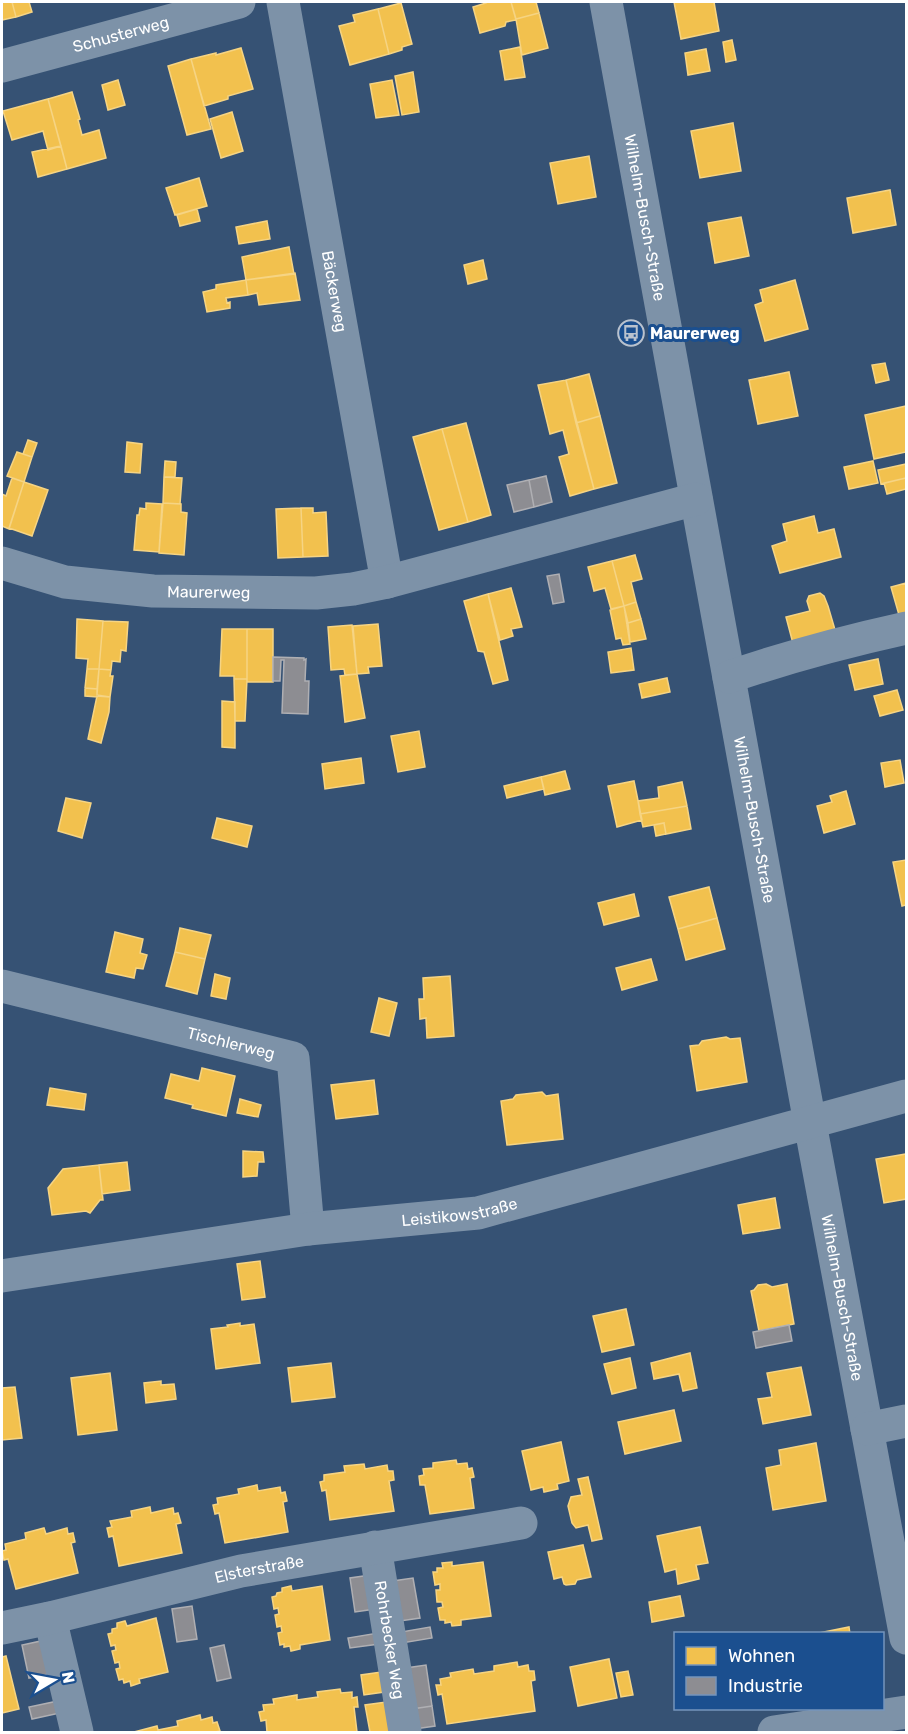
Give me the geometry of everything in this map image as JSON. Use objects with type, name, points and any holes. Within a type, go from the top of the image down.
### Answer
[{"type":"street","name":"Schusterweg","points":[[2,66],[239,2]]},
{"type":"street","name":"Bäckerweg","points":[[283,2],[387,582]]},
{"type":"street","name":"Wilhelm-Busch-Straße","points":[[606,2],[906,1638]]},
{"type":"street","name":"Maurerweg","points":[[2,563],[65,582],[153,591],[316,593],[387,582],[696,499]]},
{"type":"street","points":[[729,677],[759,666],[906,628]]},
{"type":"street","name":"Tischlerweg","points":[[2,986],[293,1058],[308,1229]]},
{"type":"street","name":"Leistikowstraße","points":[[2,1276],[308,1229],[478,1213],[906,1096]]},
{"type":"street","points":[[867,1429],[906,1421]]},
{"type":"street","name":"Elsterstraße","points":[[2,1628],[242,1571],[521,1523]]},
{"type":"street","name":"Rohrbecker Weg","points":[[375,1547],[405,1732]]},
{"type":"street","points":[[50,1618],[77,1732]]},
{"type":"street","points":[[774,1732],[906,1712]]},
{"type":"building: Wohnen","points":[[2,2],[12,2],[16,17],[2,20]]},
{"type":"building: Wohnen","points":[[12,2],[29,2],[32,12],[16,17]]},
{"type":"building: Wohnen","points":[[486,2],[511,2],[516,20],[506,22],[505,26],[480,33],[473,7]]},
{"type":"building: Wohnen","points":[[511,2],[536,2],[539,13],[516,19]]},
{"type":"building: Wohnen","points":[[674,2],[714,2],[719,31],[681,39]]},
{"type":"building: Wohnen","points":[[401,3],[412,44],[389,54],[378,9]]},
{"type":"building: Wohnen","points":[[378,9],[389,54],[350,65],[339,26],[355,22],[353,15]]},
{"type":"building: Wohnen","points":[[539,13],[548,48],[522,55],[516,19]]},
{"type":"building: Wohnen","points":[[732,40],[736,60],[726,62],[723,42]]},
{"type":"building: Wohnen","points":[[520,47],[525,77],[505,80],[500,51]]},
{"type":"building: Wohnen","points":[[241,48],[253,89],[204,106],[191,59]]},
{"type":"building: Wohnen","points":[[706,49],[710,71],[688,75],[685,53]]},
{"type":"building: Wohnen","points":[[191,59],[211,129],[187,135],[168,66]]},
{"type":"building: Wohnen","points":[[413,72],[419,112],[402,115],[395,76]]},
{"type":"building: Wohnen","points":[[118,80],[125,105],[108,110],[102,85]]},
{"type":"building: Wohnen","points":[[392,80],[399,115],[376,118],[370,84]]},
{"type":"building: Wohnen","points":[[72,92],[82,135],[99,130],[106,158],[67,169],[48,99]]},
{"type":"building: Wohnen","points":[[48,99],[61,146],[48,150],[43,131],[12,140],[3,111]]},
{"type":"building: Wohnen","points":[[232,112],[243,151],[221,158],[210,119]]},
{"type":"building: Wohnen","points":[[733,123],[741,171],[700,178],[691,131]]},
{"type":"building: Wohnen","points":[[61,146],[67,169],[38,177],[32,152]]},
{"type":"building: Wohnen","points":[[589,156],[596,197],[558,204],[550,163]]},
{"type":"building: Wohnen","points":[[199,178],[207,206],[175,215],[166,188]]},
{"type":"building: Wohnen","points":[[890,190],[896,225],[853,233],[847,198]]},
{"type":"building: Wohnen","points":[[197,209],[200,221],[180,226],[177,215]]},
{"type":"building: Wohnen","points":[[741,217],[749,256],[715,263],[708,223]]},
{"type":"building: Wohnen","points":[[267,221],[270,239],[239,244],[236,227]]},
{"type":"building: Wohnen","points":[[289,247],[294,274],[246,280],[242,257]]},
{"type":"building: Wohnen","points":[[483,260],[487,279],[468,284],[464,265]]},
{"type":"building: Wohnen","points":[[295,273],[300,300],[259,305],[257,293],[248,295],[246,280]]},
{"type":"building: Wohnen","points":[[246,280],[248,295],[226,298],[227,303],[230,302],[230,308],[207,312],[203,292],[216,289],[216,285]]},
{"type":"building: Wohnen","points":[[795,280],[808,329],[765,341],[755,305],[763,302],[760,290]]},
{"type":"building: Wohnen","points":[[885,363],[889,380],[876,383],[872,365]]},
{"type":"building: Wohnen","points":[[789,372],[798,416],[758,424],[749,380]]},
{"type":"building: Wohnen","points":[[589,374],[600,416],[576,423],[566,380]]},
{"type":"building: Wohnen","points":[[566,380],[594,489],[570,496],[559,457],[569,454],[563,430],[550,434],[538,385]]},
{"type":"building: Wohnen","points":[[906,406],[906,452],[874,459],[865,415]]},
{"type":"building: Wohnen","points":[[600,416],[617,483],[594,489],[576,423]]},
{"type":"building: Wohnen","points":[[466,423],[491,515],[468,522],[442,429]]},
{"type":"building: Wohnen","points":[[442,429],[468,522],[439,530],[413,437]]},
{"type":"building: Wohnen","points":[[28,440],[37,443],[32,457],[23,454]]},
{"type":"building: Wohnen","points":[[127,442],[142,444],[140,473],[125,472]]},
{"type":"building: Wohnen","points":[[17,452],[32,457],[24,482],[7,476]]},
{"type":"building: Wohnen","points":[[165,461],[176,462],[175,477],[164,477]]},
{"type":"building: Wohnen","points":[[873,461],[878,483],[849,489],[844,467]]},
{"type":"building: Wohnen","points":[[906,464],[906,478],[881,484],[878,470]]},
{"type":"building: Wohnen","points":[[164,477],[182,478],[180,504],[163,503]]},
{"type":"building: Wohnen","points":[[12,478],[24,482],[9,529],[2,526],[2,494],[6,496]]},
{"type":"building: Wohnen","points":[[906,478],[906,489],[887,494],[884,483]]},
{"type":"building: Wohnen","points":[[24,482],[48,490],[32,536],[9,528]]},
{"type":"building: Wohnen","points":[[146,503],[162,504],[159,552],[134,550],[137,515],[139,515],[140,508],[146,509]]},
{"type":"building: Wohnen","points":[[163,503],[181,504],[181,512],[187,513],[184,555],[159,553]]},
{"type":"building: Wohnen","points":[[301,508],[303,557],[278,558],[276,509]]},
{"type":"building: Wohnen","points":[[301,508],[313,508],[313,513],[326,512],[328,556],[303,557]]},
{"type":"building: Wohnen","points":[[814,516],[818,533],[834,529],[841,557],[780,573],[772,546],[787,541],[783,524]]},
{"type":"building: Wohnen","points":[[635,555],[642,579],[631,582],[636,602],[624,606],[612,561]]},
{"type":"building: Wohnen","points":[[612,561],[624,606],[611,609],[605,588],[594,591],[588,567]]},
{"type":"building: Wohnen","points":[[906,583],[906,621],[901,622],[891,587]]},
{"type":"building: Wohnen","points":[[511,588],[522,627],[511,629],[513,636],[500,640],[488,594]]},
{"type":"building: Wohnen","points":[[820,593],[824,596],[828,606],[838,640],[795,651],[786,617],[810,611],[807,601],[809,596]]},
{"type":"building: Wohnen","points":[[488,594],[508,680],[493,684],[484,652],[478,651],[464,601]]},
{"type":"building: Wohnen","points":[[636,602],[641,619],[628,623],[624,606]]},
{"type":"building: Wohnen","points":[[624,606],[630,644],[623,645],[621,638],[616,639],[610,610]]},
{"type":"building: Wohnen","points":[[77,619],[103,621],[99,669],[87,669],[88,659],[76,658]]},
{"type":"building: Wohnen","points":[[641,619],[646,639],[630,642],[628,623]]},
{"type":"building: Wohnen","points":[[103,621],[128,622],[126,651],[121,650],[120,662],[112,661],[111,670],[99,669]]},
{"type":"building: Wohnen","points":[[378,624],[382,666],[368,667],[369,673],[357,674],[353,626]]},
{"type":"building: Wohnen","points":[[352,625],[357,674],[345,675],[344,669],[331,670],[328,627]]},
{"type":"building: Wohnen","points":[[222,629],[247,629],[247,679],[220,676]]},
{"type":"building: Wohnen","points":[[247,629],[273,629],[273,682],[247,682]]},
{"type":"building: Wohnen","points":[[631,648],[634,670],[611,673],[608,652]]},
{"type":"building: Wohnen","points":[[878,659],[883,684],[855,690],[849,665]]},
{"type":"building: Wohnen","points":[[87,669],[99,669],[97,689],[85,688]]},
{"type":"building: Wohnen","points":[[99,669],[111,670],[110,676],[113,676],[110,697],[97,695]]},
{"type":"building: Wohnen","points":[[357,674],[365,718],[345,722],[340,676]]},
{"type":"building: Wohnen","points":[[667,678],[670,692],[642,698],[639,684]]},
{"type":"building: Wohnen","points":[[234,679],[247,679],[245,721],[235,721]]},
{"type":"building: Wohnen","points":[[85,688],[97,689],[97,697],[85,696]]},
{"type":"building: Wohnen","points":[[897,690],[903,710],[880,716],[874,696]]},
{"type":"building: Wohnen","points":[[97,696],[110,697],[109,712],[101,743],[88,739]]},
{"type":"building: Wohnen","points":[[222,701],[235,702],[235,748],[222,747]]},
{"type":"building: Wohnen","points":[[419,731],[425,767],[398,772],[391,736]]},
{"type":"building: Wohnen","points":[[361,758],[364,783],[325,789],[322,764]]},
{"type":"building: Wohnen","points":[[900,760],[904,783],[885,787],[881,763]]},
{"type":"building: Wohnen","points":[[565,771],[570,789],[545,795],[541,777]]},
{"type":"building: Wohnen","points":[[541,777],[544,789],[507,798],[504,786]]},
{"type":"building: Wohnen","points":[[634,781],[642,820],[617,827],[608,786]]},
{"type":"building: Wohnen","points":[[682,782],[687,806],[640,814],[638,801],[659,798],[658,787]]},
{"type":"building: Wohnen","points":[[846,791],[855,824],[824,833],[817,806],[832,802],[830,796]]},
{"type":"building: Wohnen","points":[[66,798],[91,803],[82,838],[58,831]]},
{"type":"building: Wohnen","points":[[687,806],[691,829],[666,834],[664,823],[643,827],[640,814]]},
{"type":"building: Wohnen","points":[[217,818],[252,826],[247,847],[212,838]]},
{"type":"building: Wohnen","points":[[664,823],[666,834],[656,836],[654,825]]},
{"type":"building: Wohnen","points":[[906,860],[906,905],[902,906],[893,862]]},
{"type":"building: Wohnen","points":[[709,887],[717,918],[678,929],[669,897]]},
{"type":"building: Wohnen","points":[[634,894],[639,916],[604,925],[598,903]]},
{"type":"building: Wohnen","points":[[717,918],[725,949],[686,960],[678,929]]},
{"type":"building: Wohnen","points":[[180,928],[211,935],[205,959],[175,952]]},
{"type":"building: Wohnen","points":[[115,932],[143,939],[140,953],[147,955],[143,969],[136,968],[134,978],[106,972]]},
{"type":"building: Wohnen","points":[[175,952],[205,959],[197,994],[166,986]]},
{"type":"building: Wohnen","points":[[651,959],[657,980],[622,990],[616,968]]},
{"type":"building: Wohnen","points":[[215,974],[230,978],[226,999],[211,996]]},
{"type":"building: Wohnen","points":[[450,976],[454,1036],[427,1038],[426,1018],[420,1019],[419,999],[424,999],[423,978]]},
{"type":"building: Wohnen","points":[[379,998],[397,1003],[389,1036],[371,1032]]},
{"type":"building: Wohnen","points":[[726,1037],[740,1038],[747,1082],[697,1091],[690,1046],[699,1045],[702,1041]]},
{"type":"building: Wohnen","points":[[202,1068],[235,1076],[226,1116],[192,1108],[193,1105],[165,1098],[171,1074],[199,1081]]},
{"type":"building: Wohnen","points":[[374,1080],[378,1114],[336,1119],[331,1085]]},
{"type":"building: Wohnen","points":[[50,1088],[86,1094],[84,1110],[47,1105]]},
{"type":"building: Wohnen","points":[[542,1092],[546,1096],[558,1094],[563,1139],[507,1145],[501,1101],[513,1099],[516,1095]]},
{"type":"building: Wohnen","points":[[240,1099],[261,1105],[258,1117],[237,1113]]},
{"type":"building: Wohnen","points":[[243,1151],[263,1152],[264,1162],[258,1162],[257,1176],[243,1177]]},
{"type":"building: Wohnen","points":[[906,1154],[906,1199],[884,1203],[876,1159]]},
{"type":"building: Wohnen","points":[[127,1162],[130,1190],[102,1194],[99,1165]]},
{"type":"building: Wohnen","points":[[99,1165],[103,1200],[100,1200],[90,1213],[86,1211],[52,1215],[48,1188],[63,1169]]},
{"type":"building: Wohnen","points":[[775,1198],[780,1228],[743,1234],[738,1205]]},
{"type":"building: Wohnen","points":[[260,1261],[265,1297],[242,1300],[237,1264]]},
{"type":"building: Wohnen","points":[[766,1284],[772,1287],[787,1284],[794,1324],[759,1331],[751,1291],[758,1285]]},
{"type":"building: Wohnen","points":[[626,1309],[634,1345],[602,1352],[593,1316]]},
{"type":"building: Wohnen","points":[[240,1323],[240,1326],[254,1324],[260,1363],[216,1369],[211,1329]]},
{"type":"building: Wohnen","points":[[690,1353],[697,1388],[683,1391],[679,1374],[654,1379],[651,1363]]},
{"type":"building: Wohnen","points":[[630,1358],[636,1388],[612,1394],[604,1364]]},
{"type":"building: Wohnen","points":[[331,1363],[335,1397],[292,1402],[288,1368]]},
{"type":"building: Wohnen","points":[[801,1367],[811,1415],[763,1424],[758,1399],[772,1397],[767,1373]]},
{"type":"building: Wohnen","points":[[110,1373],[117,1430],[78,1435],[71,1378]]},
{"type":"building: Wohnen","points":[[161,1381],[161,1385],[174,1384],[176,1399],[146,1403],[144,1383]]},
{"type":"building: Wohnen","points":[[15,1387],[22,1438],[2,1440],[2,1388]]},
{"type":"building: Wohnen","points":[[674,1410],[681,1441],[625,1454],[618,1422]]},
{"type":"building: Wohnen","points":[[561,1442],[569,1481],[557,1484],[558,1489],[544,1492],[543,1487],[531,1490],[522,1451]]},
{"type":"building: Wohnen","points":[[816,1443],[826,1501],[773,1510],[766,1468],[781,1465],[779,1450]]},
{"type":"building: Wohnen","points":[[456,1460],[457,1464],[467,1463],[468,1469],[472,1468],[474,1477],[470,1478],[474,1508],[430,1514],[425,1485],[420,1485],[419,1476],[424,1475],[423,1469],[433,1468],[433,1463]]},
{"type":"building: Wohnen","points":[[364,1464],[365,1469],[387,1465],[388,1471],[393,1471],[394,1480],[389,1481],[394,1511],[330,1520],[326,1490],[322,1491],[320,1482],[324,1481],[324,1475],[345,1472],[344,1466]]},
{"type":"building: Wohnen","points":[[588,1477],[602,1539],[592,1541],[588,1525],[576,1528],[572,1523],[568,1506],[571,1497],[582,1495],[578,1479]]},
{"type":"building: Wohnen","points":[[257,1485],[258,1491],[280,1487],[281,1493],[285,1492],[287,1501],[283,1502],[288,1532],[225,1543],[219,1513],[215,1514],[213,1505],[218,1504],[217,1498],[239,1494],[238,1489]]},
{"type":"building: Wohnen","points":[[150,1507],[151,1513],[173,1508],[174,1514],[178,1513],[181,1523],[176,1524],[182,1553],[119,1566],[113,1536],[109,1537],[107,1528],[112,1527],[110,1521],[132,1517],[131,1511]]},
{"type":"building: Wohnen","points":[[700,1527],[708,1563],[696,1565],[699,1579],[678,1584],[676,1569],[665,1572],[657,1536]]},
{"type":"building: Wohnen","points":[[44,1528],[46,1534],[67,1528],[68,1534],[73,1533],[75,1542],[71,1543],[78,1573],[16,1589],[8,1559],[4,1560],[2,1551],[6,1550],[5,1544],[26,1539],[25,1533]]},
{"type":"building: Wohnen","points":[[583,1545],[591,1577],[566,1585],[562,1577],[554,1579],[548,1552]]},
{"type":"building: Wohnen","points":[[452,1562],[452,1566],[483,1562],[491,1616],[461,1620],[461,1625],[452,1626],[451,1622],[445,1623],[445,1620],[440,1620],[438,1608],[443,1607],[442,1602],[437,1602],[436,1590],[440,1590],[440,1584],[435,1585],[433,1572],[437,1572],[437,1568],[443,1568],[442,1563]]},
{"type":"building: Wohnen","points":[[291,1586],[292,1591],[322,1586],[330,1640],[300,1645],[300,1649],[291,1651],[290,1646],[280,1645],[278,1633],[282,1632],[281,1626],[277,1627],[275,1615],[279,1614],[278,1608],[274,1609],[272,1597],[282,1592],[282,1588]]},
{"type":"building: Wohnen","points":[[680,1596],[684,1616],[652,1622],[649,1602]]},
{"type":"building: Wohnen","points":[[156,1618],[168,1672],[139,1679],[140,1683],[131,1686],[130,1681],[124,1683],[123,1679],[119,1680],[116,1669],[120,1668],[119,1662],[115,1663],[112,1651],[116,1650],[115,1645],[111,1646],[108,1634],[112,1633],[112,1629],[117,1628],[117,1623],[125,1621],[127,1626]]},
{"type":"building: Wohnen","points":[[849,1627],[850,1632],[824,1632]]},
{"type":"building: Wohnen","points":[[6,1656],[19,1709],[2,1713],[2,1657]]},
{"type":"building: Wohnen","points":[[609,1659],[617,1698],[578,1706],[570,1667]]},
{"type":"building: Wohnen","points":[[517,1662],[518,1667],[528,1665],[529,1671],[534,1671],[535,1680],[531,1681],[535,1711],[447,1724],[442,1694],[438,1695],[436,1685],[441,1685],[440,1679],[451,1677],[450,1673],[473,1669],[474,1674],[494,1671],[494,1666]]},
{"type":"building: Wohnen","points":[[628,1671],[633,1695],[621,1697],[616,1673]]},
{"type":"building: Wohnen","points":[[381,1672],[384,1692],[364,1695],[361,1675]]},
{"type":"building: Wohnen","points":[[340,1689],[341,1693],[352,1692],[352,1698],[357,1697],[358,1707],[354,1707],[357,1732],[267,1732],[266,1720],[261,1721],[259,1712],[264,1711],[263,1705],[274,1704],[273,1699],[297,1695],[297,1700],[318,1697],[317,1692]]},
{"type":"building: Wohnen","points":[[386,1702],[390,1732],[370,1732],[365,1705]]},
{"type":"building: Wohnen","points":[[200,1715],[201,1720],[212,1717],[213,1723],[217,1722],[220,1731],[134,1732],[157,1726],[158,1730],[178,1726],[177,1721]]},
{"type":"building: Industrie","points":[[546,476],[552,502],[534,507],[529,480]]},
{"type":"building: Industrie","points":[[529,480],[534,507],[514,512],[507,485]]},
{"type":"building: Industrie","points":[[559,574],[564,602],[553,604],[547,576]]},
{"type":"building: Industrie","points":[[273,657],[306,659],[305,681],[309,681],[308,714],[282,713],[284,660],[281,660],[280,681],[273,681]]},
{"type":"building: Industrie","points":[[789,1325],[792,1341],[756,1348],[753,1332]]},
{"type":"building: Industrie","points":[[370,1575],[375,1609],[355,1612],[350,1578]]},
{"type":"building: Industrie","points":[[413,1578],[420,1618],[400,1621],[393,1581]]},
{"type":"building: Industrie","points":[[192,1606],[197,1639],[177,1642],[172,1609]]},
{"type":"building: Industrie","points":[[430,1627],[432,1638],[402,1643],[401,1632]]},
{"type":"building: Industrie","points":[[378,1633],[379,1644],[350,1648],[348,1638]]},
{"type":"building: Industrie","points":[[41,1641],[49,1674],[29,1678],[22,1645]]},
{"type":"building: Industrie","points":[[224,1645],[231,1678],[217,1681],[210,1648]]},
{"type":"building: Industrie","points":[[426,1665],[432,1706],[412,1709],[406,1668]]},
{"type":"building: Industrie","points":[[58,1701],[60,1713],[32,1719],[29,1707]]},
{"type":"building: Industrie","points":[[432,1706],[435,1726],[415,1729],[412,1709]]},
{"type":"place","name":"Maurerweg","points":[[631,333]]}]
